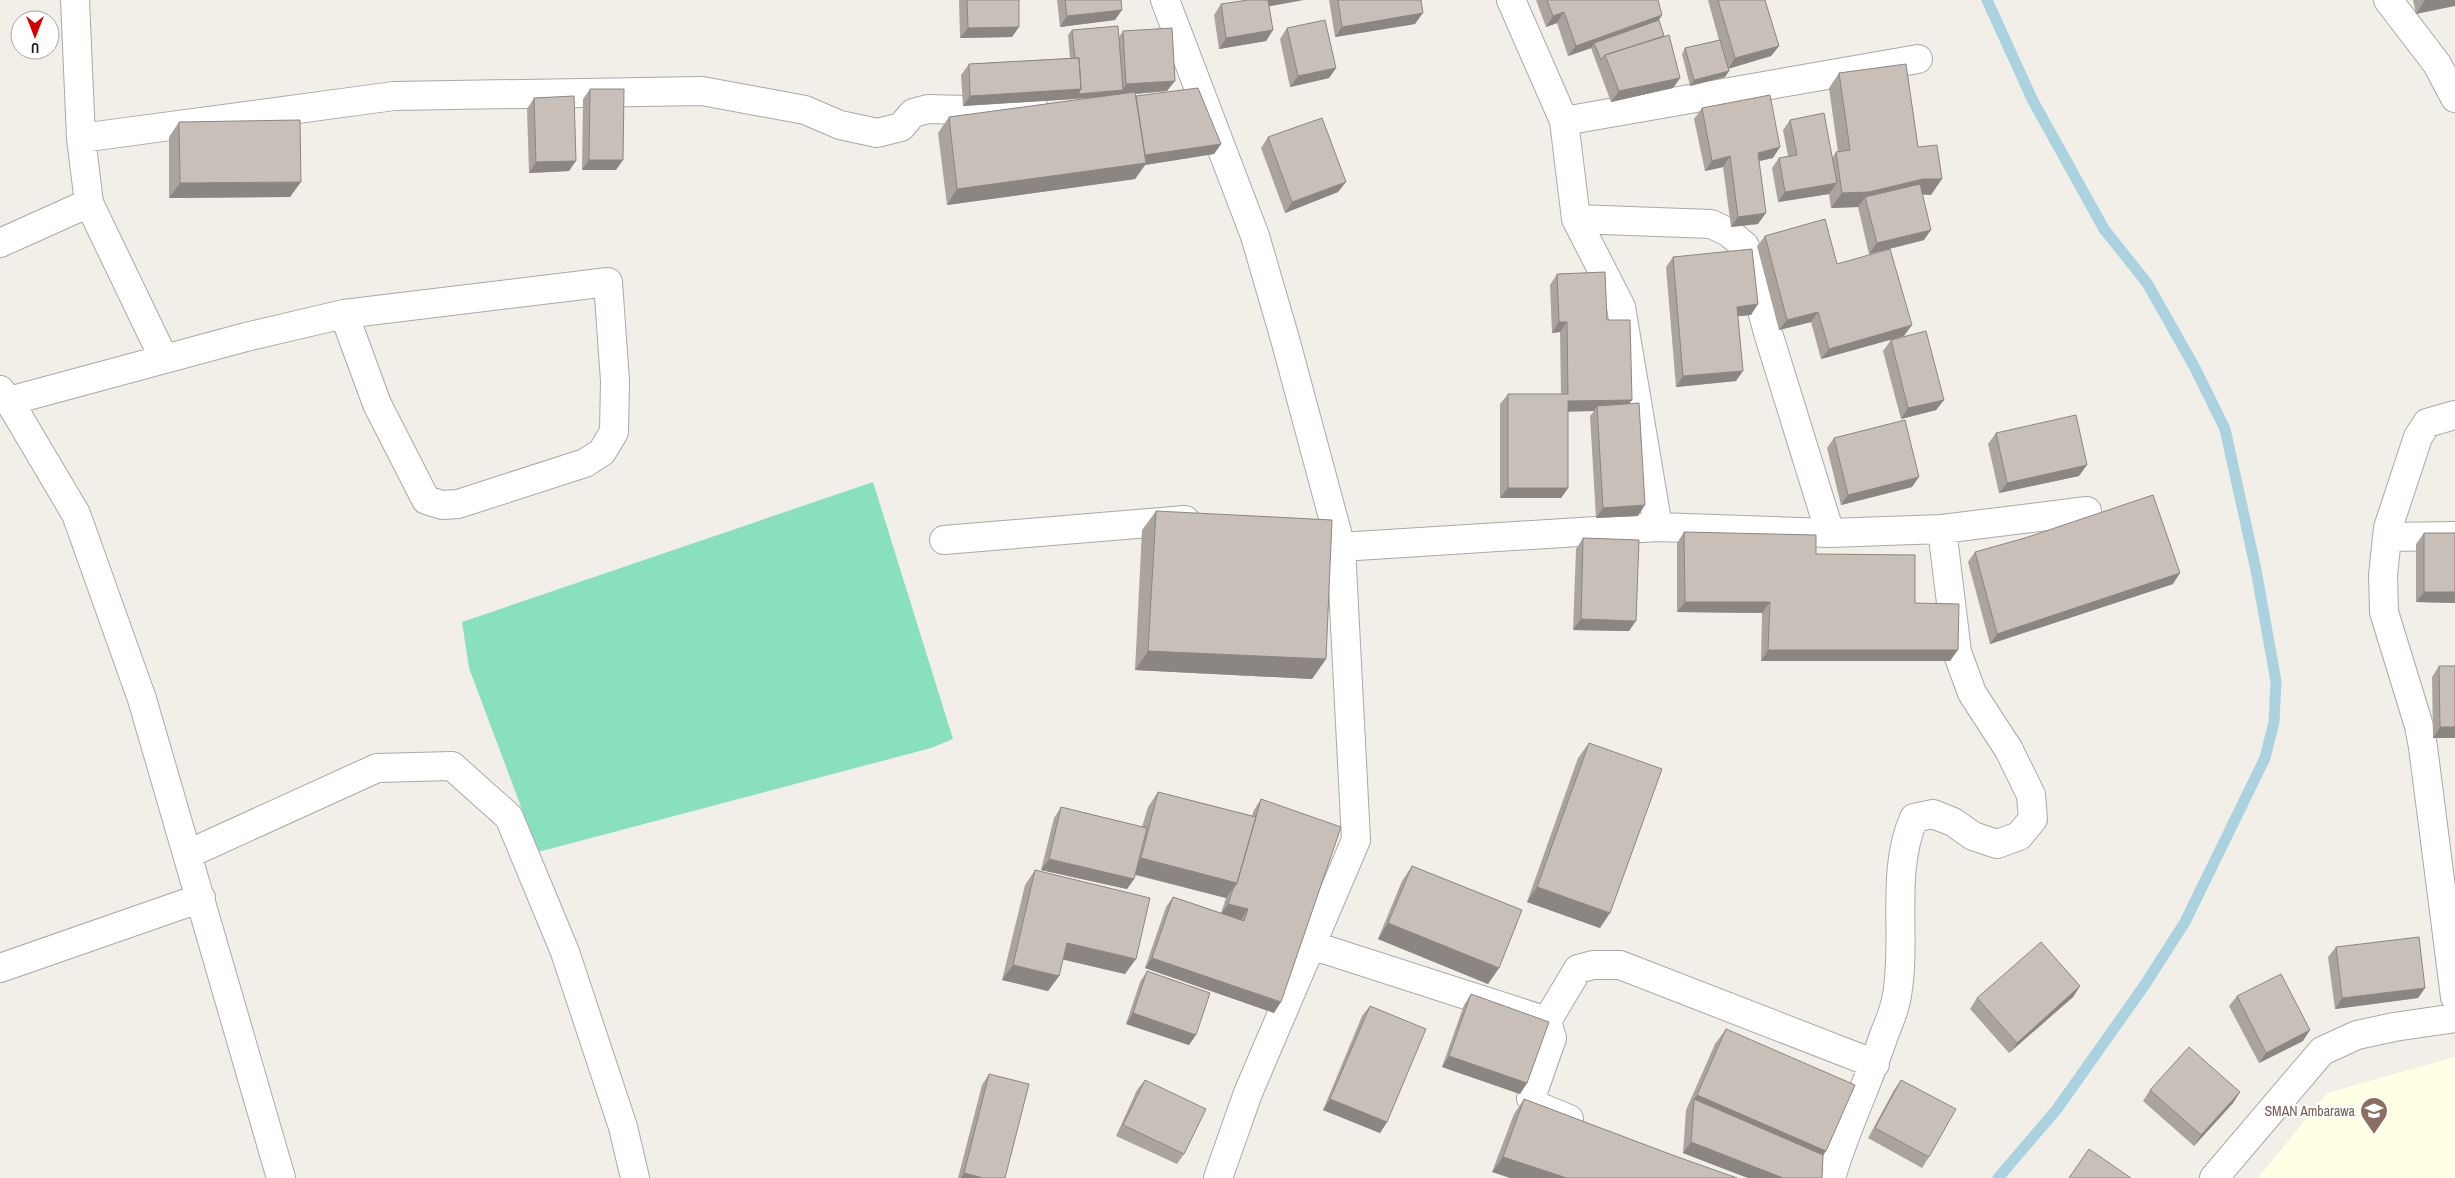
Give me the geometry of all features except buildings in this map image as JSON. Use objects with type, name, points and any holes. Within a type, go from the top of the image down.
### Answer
[{"type":"street","points":[[75,0],[81,138],[89,203],[164,359]]},
{"type":"street","points":[[1165,0],[1255,236],[1286,339],[1339,537],[1356,840],[1248,1093],[1218,1178]]},
{"type":"street","points":[[1511,0],[1564,121],[1576,219],[1621,308],[1658,527]]},
{"type":"street","points":[[2388,0],[2437,64],[2455,98]]},
{"type":"street","points":[[1564,121],[1918,59]]},
{"type":"street","points":[[1170,94],[1199,89]]},
{"type":"street","points":[[81,138],[394,96],[702,91],[805,110],[840,124],[876,132],[900,127],[913,113],[928,108],[1006,111],[1054,108]]},
{"type":"street","points":[[0,243],[89,203]]},
{"type":"street","points":[[1576,219],[1711,224],[1728,232],[1745,246],[1768,333],[1830,533]]},
{"type":"street","points":[[281,1178],[142,699],[76,514],[5,396],[344,314],[608,282],[614,381],[614,432],[602,452],[585,463],[458,504],[442,504],[426,500],[376,404],[344,314]]},
{"type":"street","points":[[2455,414],[2427,423],[2418,437],[2387,537],[2383,575],[2384,612],[2419,726],[2455,997]]},
{"type":"street","points":[[1308,526],[1339,537],[1658,527],[1830,533],[1942,529],[2087,511]]},
{"type":"street","points":[[944,540],[1173,520],[1211,522]]},
{"type":"street","points":[[1831,1178],[1841,1143],[1875,1064],[1897,996],[1903,869],[1907,835],[1914,818],[1933,814],[1953,822],[1973,836],[1997,844],[2018,836],[2033,819],[2032,795],[2009,750],[1972,693],[1957,652],[1942,529]]},
{"type":"street","points":[[2387,537],[2455,536]]},
{"type":"street","points":[[188,854],[377,768],[452,766],[509,817],[565,952],[622,1126],[635,1178]]},
{"type":"street","points":[[0,968],[201,898]]},
{"type":"street","points":[[1311,945],[1548,1021]]},
{"type":"street","points":[[1595,1130],[1540,1108],[1531,1098],[1552,1038],[1548,1021],[1578,969],[1593,965],[1620,965],[1875,1064]]},
{"type":"street","points":[[2214,1178],[2322,1051],[2357,1035],[2394,1027],[2455,1018]]},
{"type":"shaded area","name":"SMAN Ambarawa","points":[[2455,1057],[2455,1178],[2258,1178],[2327,1093]]},
{"type":"green space","points":[[873,482],[953,739],[931,748],[538,852],[469,668],[462,622]]},
{"type":"waterway","points":[[1987,0],[2033,101],[2104,229],[2147,283],[2195,368],[2225,429],[2256,570],[2276,681],[2274,722],[2265,758],[2185,922],[2144,986],[2057,1109],[1998,1178]]},
{"type":"place","name":"SMAN Ambarawa","points":[[2374,1135]]}]
